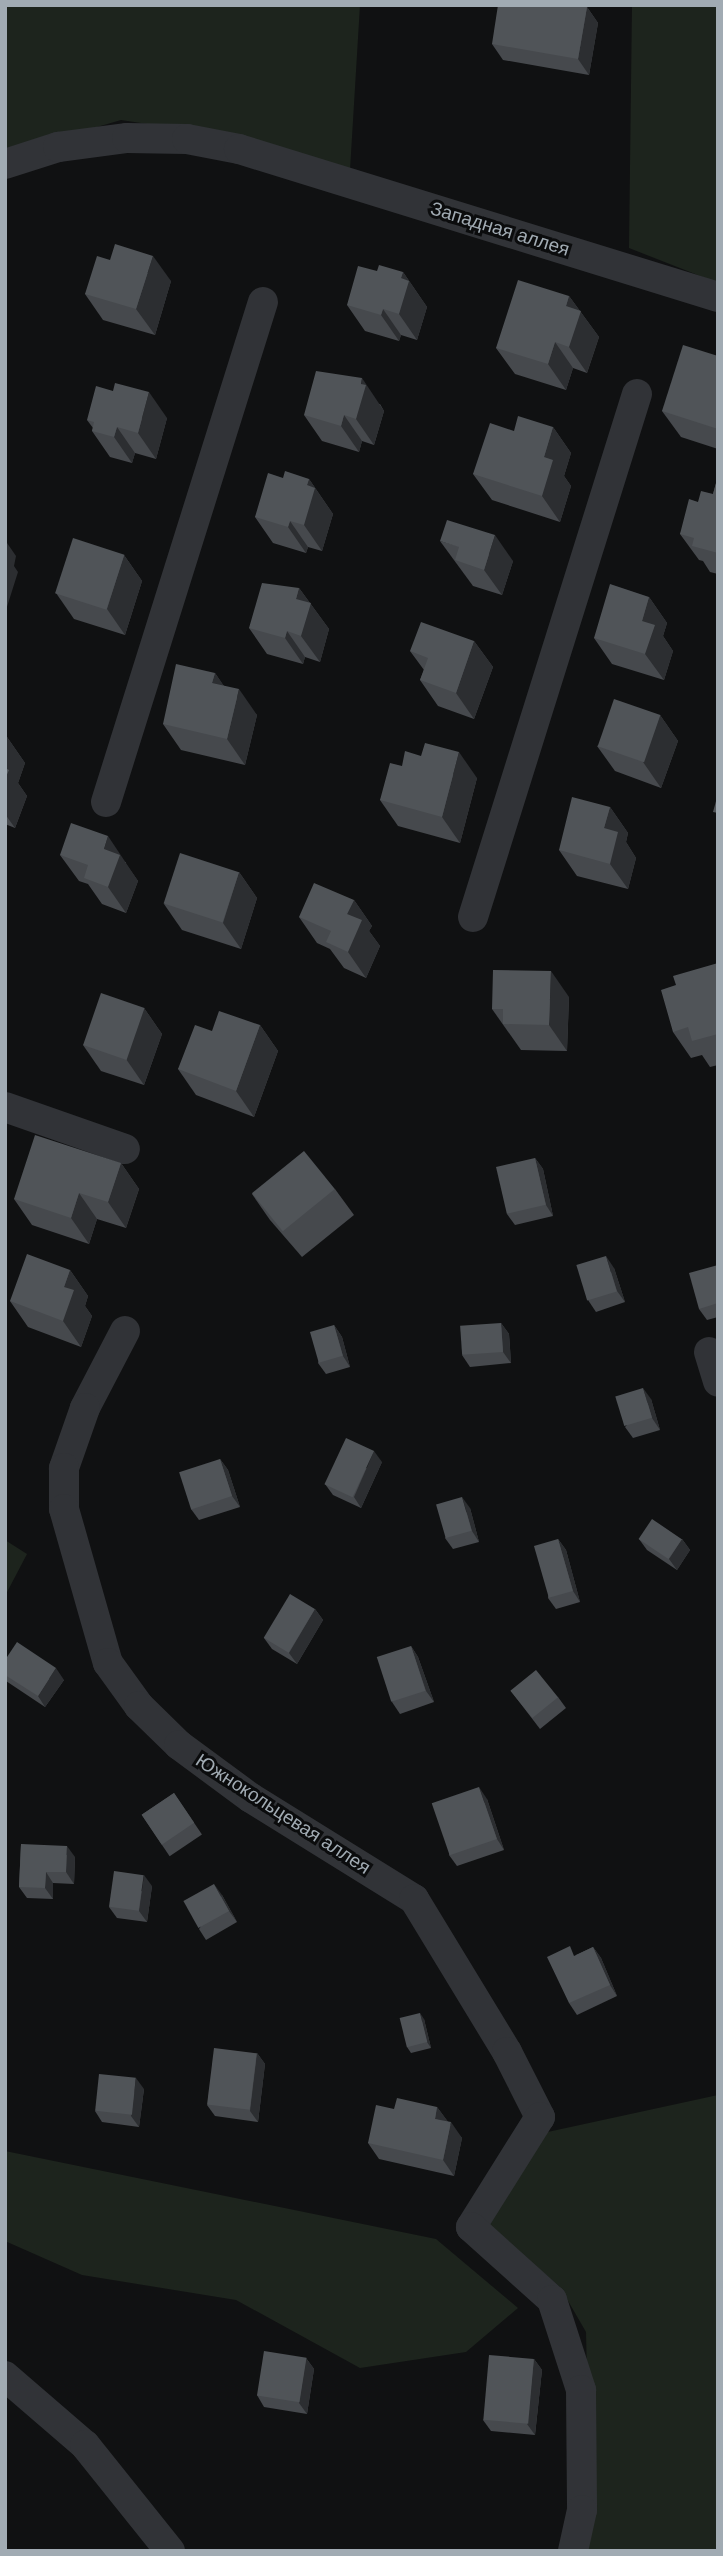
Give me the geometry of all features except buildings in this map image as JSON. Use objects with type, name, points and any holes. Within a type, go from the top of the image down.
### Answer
[{"type":"street","name":"Западная аллея","points":[[5,164],[58,147],[127,138],[187,139],[281,164],[718,297]]},
{"type":"street","points":[[106,802],[263,302]]},
{"type":"street","points":[[473,917],[637,394]]},
{"type":"street","points":[[5,1107],[125,1149]]},
{"type":"street","name":"Южнокольцевая аллея","points":[[125,1331],[85,1408],[64,1468],[64,1509],[108,1663],[139,1706],[179,1745],[251,1798],[414,1899],[442,1942],[540,2117],[471,2227],[552,2300],[581,2390],[582,2510],[573,2551]]},
{"type":"street","points":[[709,1352],[718,1381]]},
{"type":"street","points":[[5,2376],[85,2445],[170,2551]]},
{"type":"shaded area","points":[[5,5],[360,5],[350,170],[187,130],[121,120],[5,154]]},
{"type":"shaded area","points":[[632,5],[718,5],[718,283],[629,248]]},
{"type":"shaded area","points":[[5,1540],[27,1554],[5,1596]]},
{"type":"shaded area","points":[[718,2095],[718,2551],[584,2551],[590,2511],[586,2332],[560,2287],[485,2222],[543,2133]]},
{"type":"shaded area","points":[[5,2151],[436,2239],[518,2308],[466,2352],[360,2368],[236,2300],[82,2275],[5,2241]]}]
